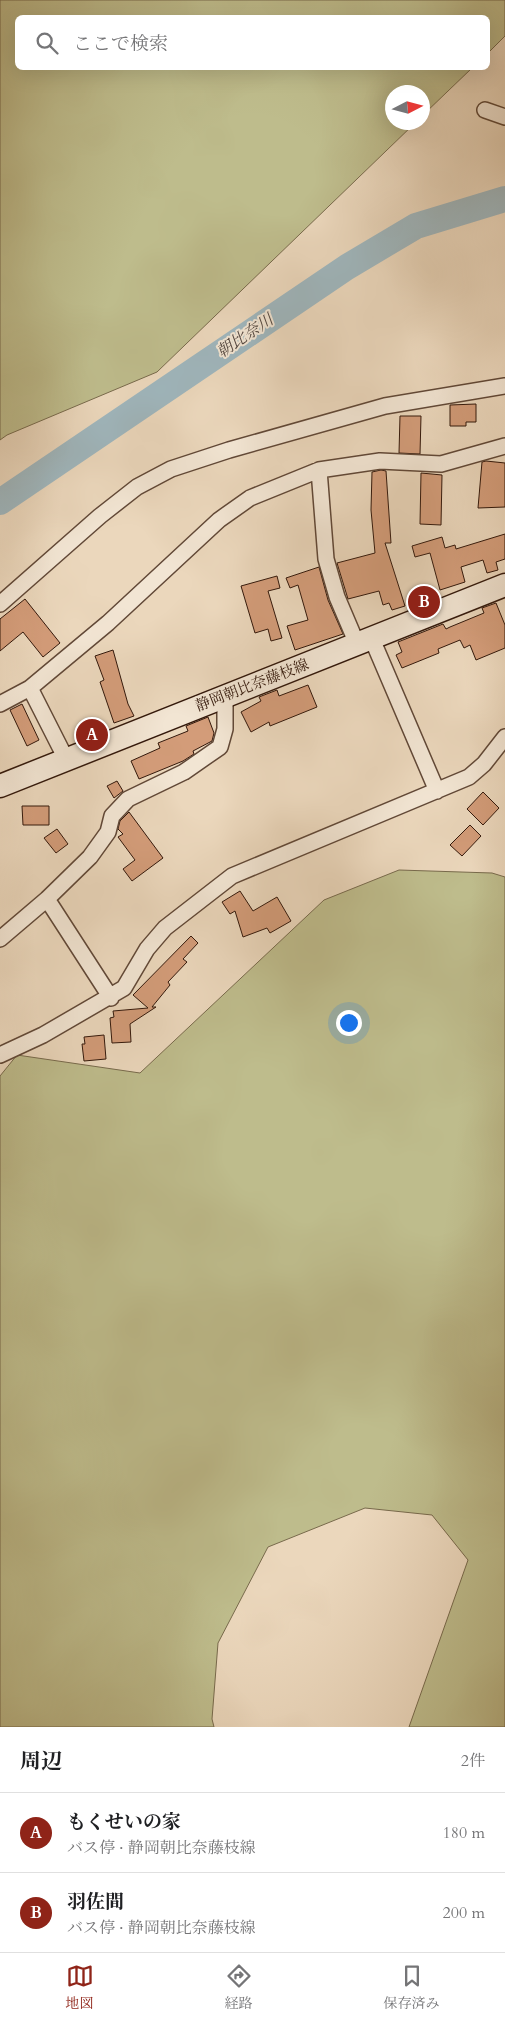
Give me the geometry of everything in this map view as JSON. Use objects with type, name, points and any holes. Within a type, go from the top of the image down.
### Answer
[{"type":"main road","name":"静岡朝比奈藤枝線","points":[[0,786],[505,585]]},
{"type":"street","points":[[485,110],[505,117]]},
{"type":"street","points":[[0,604],[137,487],[171,469],[229,450],[386,406],[505,386]]},
{"type":"street","points":[[0,704],[30,688],[108,623],[219,520],[250,498],[318,470],[380,461],[441,464],[505,446]]},
{"type":"street","points":[[318,470],[326,559],[337,598],[365,642],[437,791]]},
{"type":"street","points":[[30,688],[66,759]]},
{"type":"street","points":[[0,939],[47,899],[90,857],[108,832],[112,816],[128,799],[184,772],[220,747],[225,729],[225,695]]},
{"type":"street","points":[[0,1054],[43,1036],[124,988],[147,949],[165,928],[232,876],[261,862],[470,777],[484,764],[505,737]]},
{"type":"street","points":[[47,899],[110,998]]},
{"type":"shaded area","points":[[0,0],[505,0],[505,36],[490,51],[490,15],[15,15],[15,70],[470,70],[430,108],[430,85],[385,85],[385,130],[408,130],[157,372],[7,435],[0,440]]},
{"type":"shaded area","points":[[399,870],[492,873],[505,877],[505,1727],[409,1727],[468,1560],[432,1515],[365,1508],[268,1547],[218,1643],[212,1719],[214,1727],[0,1727],[0,1076],[17,1055],[140,1073],[324,900]]},
{"type":"building","points":[[476,404],[476,422],[466,422],[466,426],[450,426],[450,405]]},
{"type":"building","points":[[400,416],[421,416],[420,454],[399,453]]},
{"type":"building","points":[[482,462],[505,463],[505,507],[478,508]]},
{"type":"building","points":[[386,471],[391,543],[385,543],[405,606],[392,610],[389,603],[383,605],[379,591],[348,599],[337,563],[375,553],[371,510],[372,472]]},
{"type":"building","points":[[421,473],[442,475],[441,525],[420,524]]},
{"type":"building","points":[[505,534],[505,559],[496,562],[498,570],[487,573],[483,560],[461,567],[465,582],[440,590],[430,553],[415,557],[412,546],[442,537],[445,548],[455,545],[456,549]]},
{"type":"building","points":[[319,567],[328,600],[343,634],[295,650],[287,626],[308,620],[298,585],[290,588],[286,578]]},
{"type":"building","points":[[277,576],[280,588],[268,591],[282,638],[271,641],[268,629],[255,633],[241,586]]},
{"type":"building","points":[[25,599],[60,643],[43,657],[23,632],[0,651],[0,619]]},
{"type":"building","points":[[496,603],[505,625],[505,648],[476,660],[470,645],[464,648],[460,640],[438,649],[439,653],[402,668],[396,655],[402,652],[398,642],[443,624],[446,629],[484,613],[482,608]]},
{"type":"building","points":[[113,650],[128,704],[134,716],[114,723],[100,682],[104,680],[95,656]]},
{"type":"building","points":[[308,685],[317,707],[270,726],[269,722],[251,732],[241,712],[261,701],[259,697],[277,690],[279,696]]},
{"type":"building","points":[[22,704],[39,740],[27,746],[10,710]]},
{"type":"building","points":[[208,717],[214,733],[212,741],[193,751],[194,754],[183,761],[139,779],[131,761],[160,748],[158,743],[188,731],[186,726]]},
{"type":"building","points":[[117,781],[123,791],[114,798],[107,786]]},
{"type":"building","points":[[483,792],[499,808],[483,825],[467,809]]},
{"type":"building","points":[[22,806],[49,806],[49,825],[23,825]]},
{"type":"building","points":[[129,812],[163,858],[132,881],[123,869],[135,860],[118,837],[123,834],[118,829],[120,821]]},
{"type":"building","points":[[470,825],[481,836],[462,856],[450,845]]},
{"type":"building","points":[[57,829],[68,844],[56,853],[44,838]]},
{"type":"building","points":[[240,891],[253,911],[277,897],[291,921],[270,933],[267,928],[243,937],[235,911],[230,914],[222,902]]},
{"type":"building","points":[[191,936],[198,943],[183,959],[187,962],[168,982],[170,985],[152,1007],[156,1007],[130,1024],[131,1042],[112,1043],[110,1018],[114,1017],[113,1011],[148,1008],[133,995]]},
{"type":"building","points":[[104,1035],[106,1059],[84,1061],[82,1044],[85,1044],[84,1037]]},
{"type":"waterway","name":"朝比奈川","points":[[0,502],[347,267],[416,226],[505,199]]},
{"type":"place","name":"羽佐間","points":[[424,602]]},
{"type":"place","name":"もくせいの家","points":[[92,735]]}]
